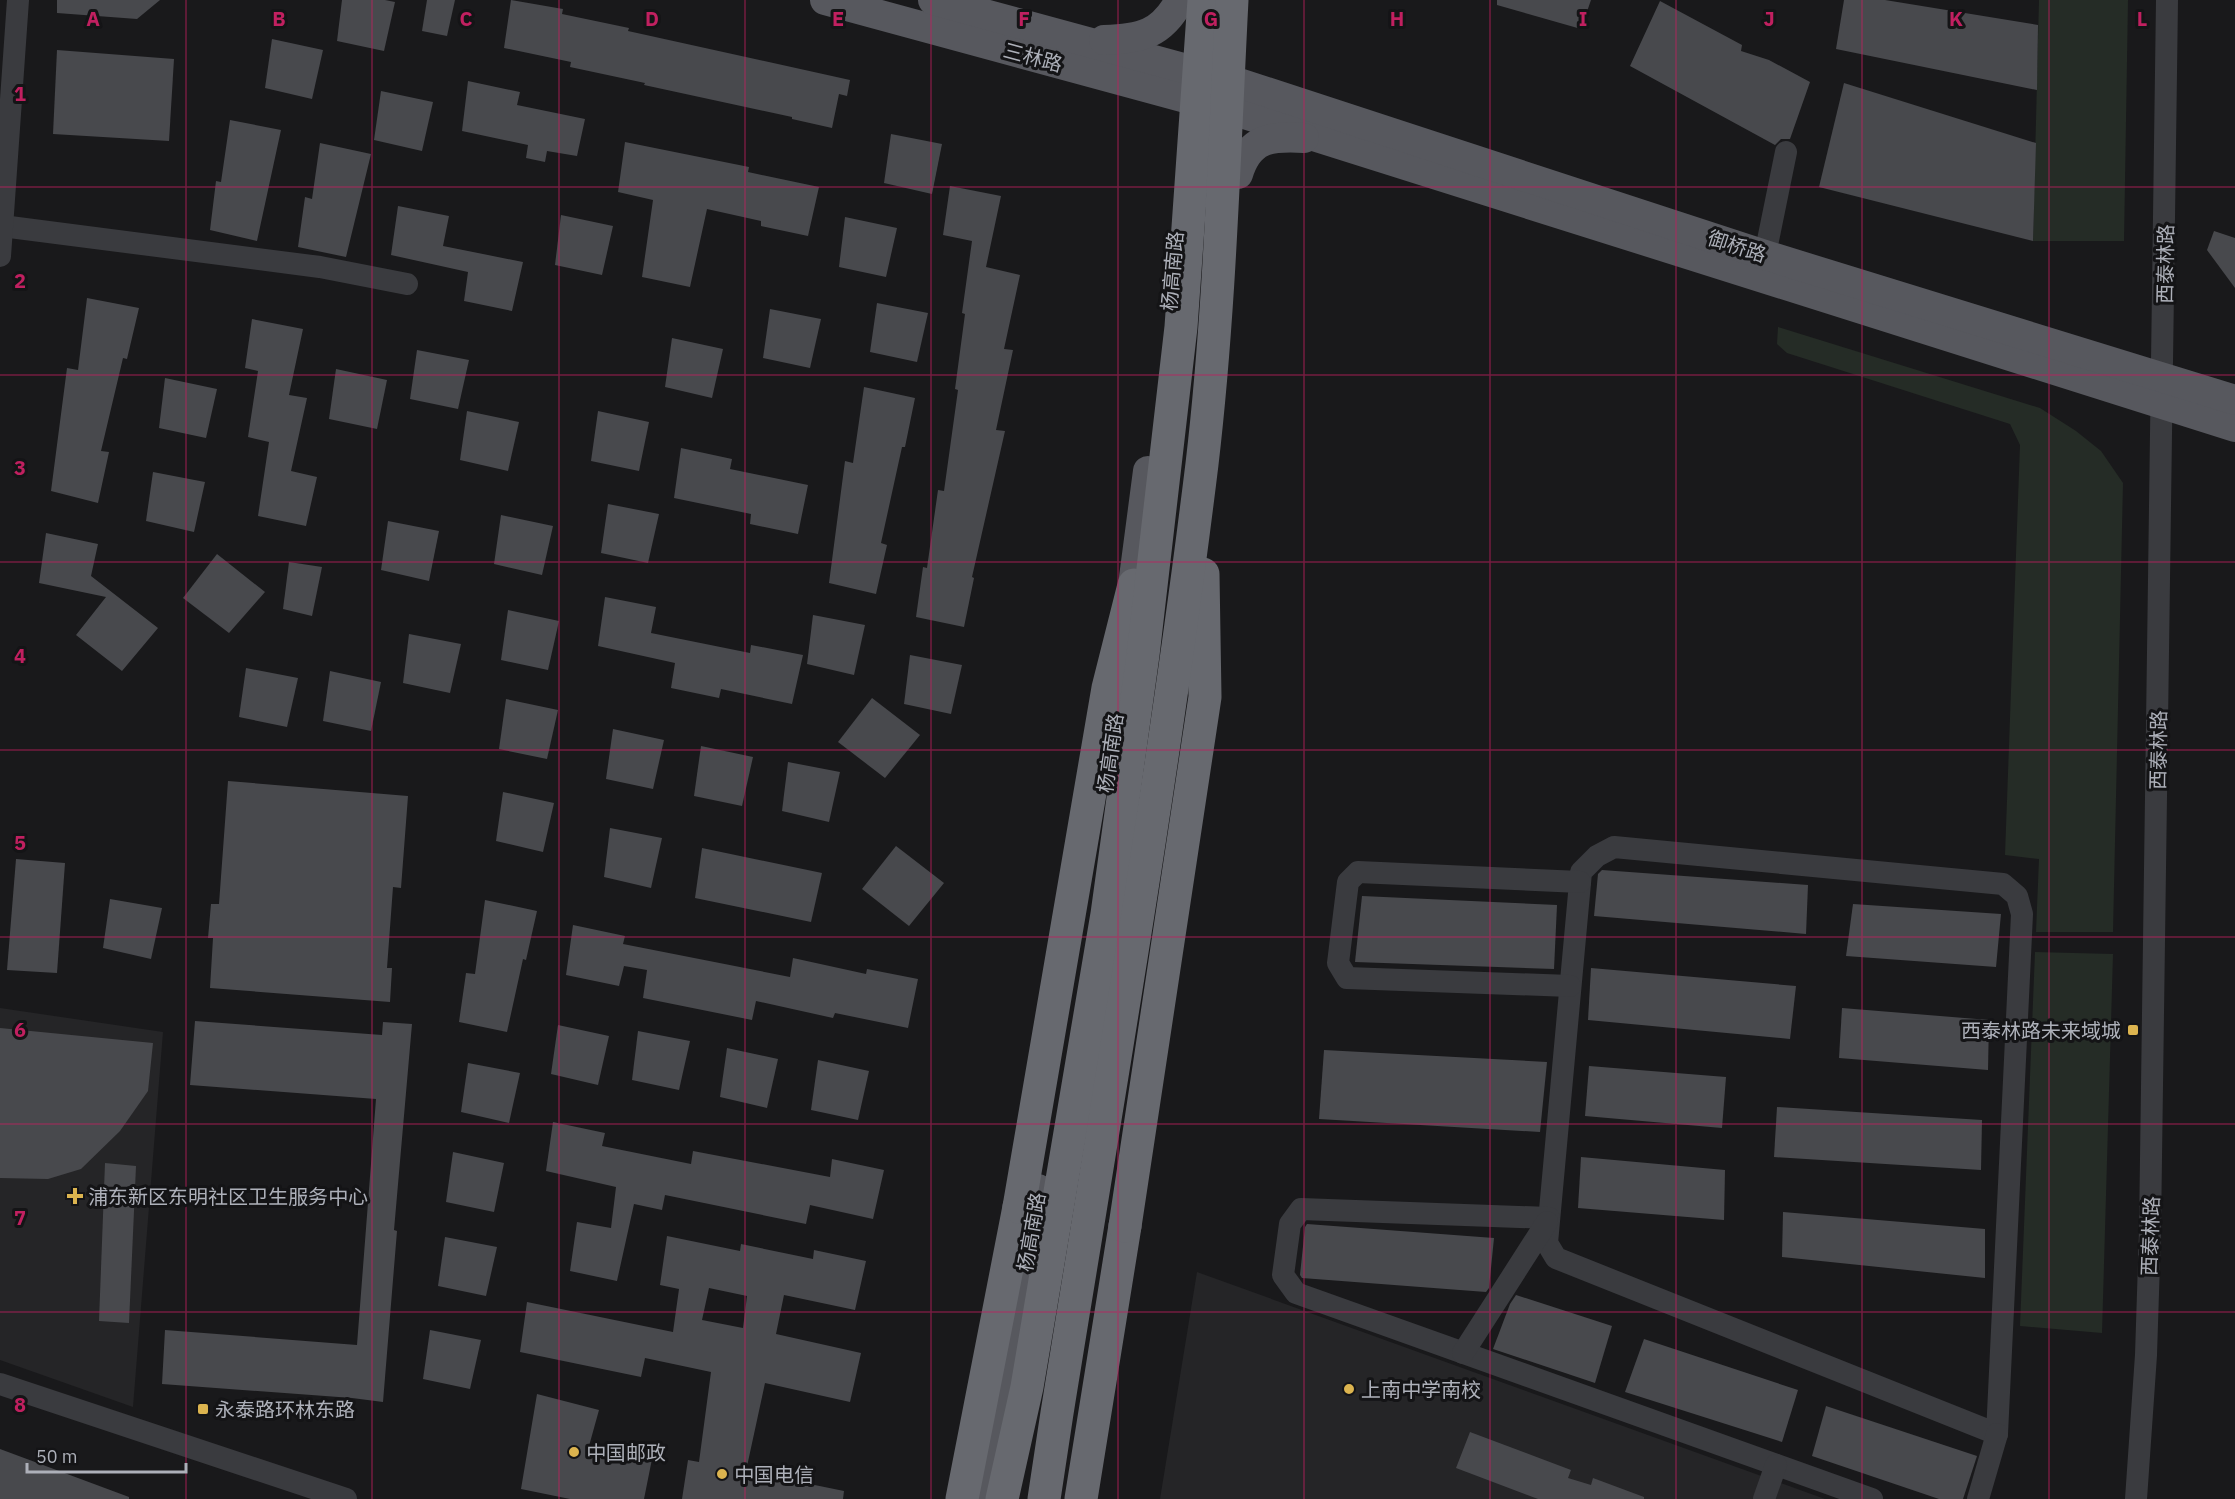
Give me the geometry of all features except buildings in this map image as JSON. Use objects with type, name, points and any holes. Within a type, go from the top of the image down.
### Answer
[{"type":"highway","name":"杨高南路","points":[[1002,1499],[1027,1387],[1107,914],[1143,655],[1157,462],[1181,327],[1204,0]]},
{"type":"highway","points":[[1081,1499],[1205,697],[1208,467],[1232,0]]},
{"type":"highway","points":[[962,1499],[992,1355],[1019,1207],[1108,688],[1157,462]]},
{"type":"highway","points":[[1044,1499],[1056,1413],[1155,815],[1208,467]]},
{"type":"main road","name":"三林路","points":[[825,0],[1187,84],[1242,84]]},
{"type":"main road","name":"三林路","points":[[933,0],[1068,37],[1187,84],[1241,113]]},
{"type":"main road","points":[[1068,37],[1100,40],[1141,37],[1158,29],[1173,14],[1180,0]]},
{"type":"main road","name":"杨高南路","points":[[983,1499],[1004,1391],[1101,818],[1157,462],[1187,84],[1190,0]]},
{"type":"main road","points":[[1065,1499],[1182,758],[1208,467],[1230,340],[1247,0]]},
{"type":"main road","name":"御桥路","points":[[1242,84],[1765,255],[2163,391],[2235,427]]},
{"type":"main road","name":"御桥路","points":[[1241,113],[2163,391],[2235,400]]},
{"type":"main road","points":[[1238,174],[1242,160],[1248,151],[1258,144],[1291,137],[1322,139]]},
{"type":"main road","points":[[1157,462],[1208,467]]},
{"type":"main road","points":[[975,1431],[1004,1391]]},
{"type":"street","points":[[0,256],[18,0]]},
{"type":"street","name":"西泰林路","points":[[2136,1499],[2146,1355],[2150,1231],[2167,0]]},
{"type":"street","points":[[1765,255],[1786,152]]},
{"type":"street","points":[[1,239],[320,267],[407,284]]},
{"type":"street","points":[[1978,1499],[1997,1434],[2022,914],[2017,896],[2003,884],[1614,847],[1597,856],[1581,872],[1547,1243],[1556,1258],[1997,1434]]},
{"type":"street","points":[[1570,986],[1347,978],[1338,963],[1348,882],[1358,872],[1580,882]]},
{"type":"street","points":[[1549,1218],[1301,1209],[1290,1224],[1283,1275],[1296,1293],[1872,1499]]},
{"type":"street","points":[[1463,1353],[1549,1218]]},
{"type":"street","points":[[0,1384],[346,1499]]},
{"type":"street","points":[[1764,1499],[1776,1465]]},
{"type":"shaded area","points":[[2039,0],[2128,0],[2124,241],[2033,241]]},
{"type":"shaded area","points":[[1778,327],[2040,408],[2076,431],[2101,451],[2123,483],[2113,932],[2036,932],[2039,859],[2005,855],[2020,445],[2010,424],[1787,353],[1777,344]]},
{"type":"shaded area","points":[[2035,952],[2113,954],[2102,1333],[2020,1326]]},
{"type":"shaded area","name":"浦东新区东明社区卫生服务中心","points":[[0,1008],[163,1032],[133,1407],[0,1360]]},
{"type":"shaded area","name":"上南中学南校","points":[[1197,1272],[1825,1499],[1160,1499]]},
{"type":"place","name":"西泰林路未来域城","points":[[2133,1030]]},
{"type":"place","name":"浦东新区东明社区卫生服务中心","points":[[75,1196]]},
{"type":"place","name":"上南中学南校","points":[[1349,1389]]},
{"type":"place","name":"永泰路环林东路","points":[[203,1409]]},
{"type":"place","name":"中国邮政","points":[[574,1452]]},
{"type":"place","name":"中国电信","points":[[722,1474]]}]
